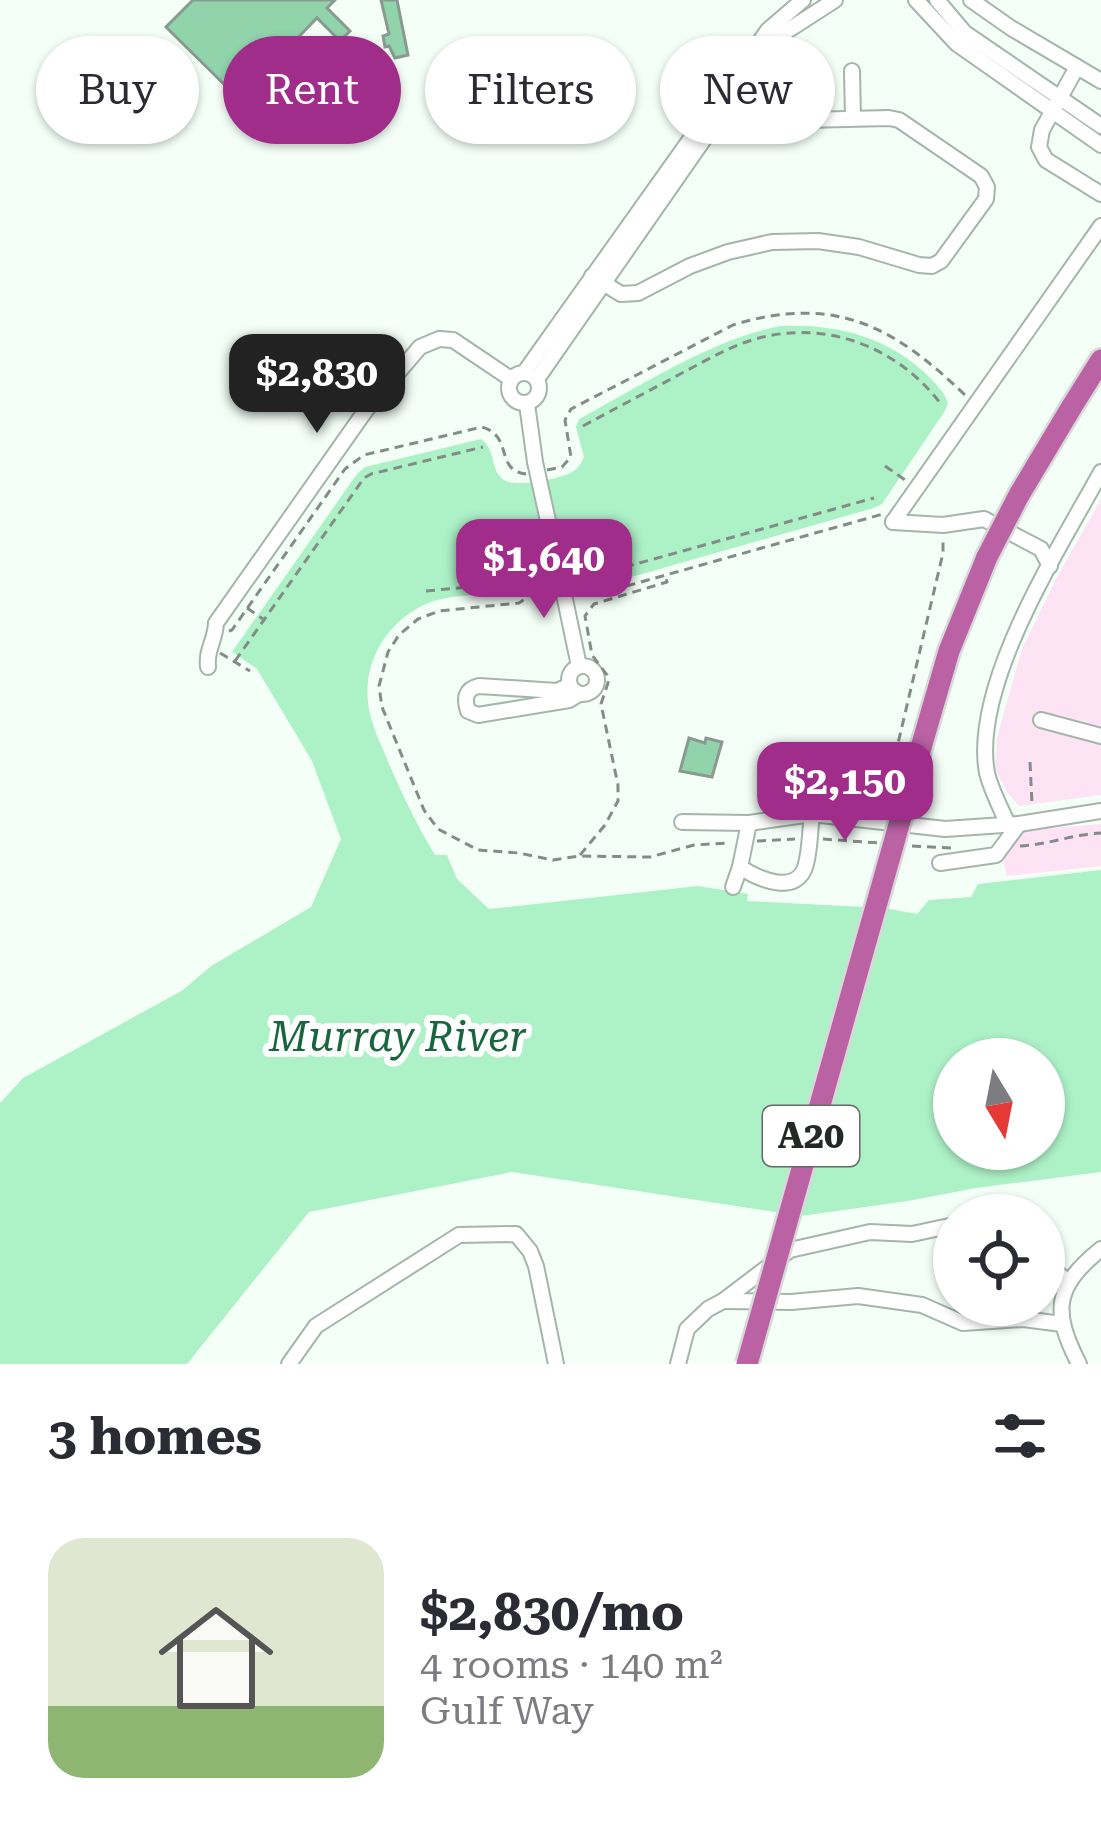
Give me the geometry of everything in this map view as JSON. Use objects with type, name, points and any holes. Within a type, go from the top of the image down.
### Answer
[{"type":"highway","name":"A20","points":[[747,1364],[949,651],[987,557],[1019,495],[1101,360]]},
{"type":"street","points":[[764,36],[803,0]]},
{"type":"street","points":[[779,36],[836,0]]},
{"type":"street","points":[[916,0],[957,44],[1101,126]]},
{"type":"street","points":[[937,0],[965,33],[1101,145]]},
{"type":"street","points":[[971,0],[1101,81]]},
{"type":"street","points":[[1078,68],[1040,135],[1041,153],[1101,194]]},
{"type":"street","points":[[852,71],[853,118]]},
{"type":"street","points":[[597,280],[621,294],[638,292],[690,266],[772,242],[818,241],[920,265],[941,262],[986,200],[985,181],[902,122],[835,119]]},
{"type":"street","points":[[527,404],[510,394],[693,144]]},
{"type":"street","points":[[1050,566],[1042,549],[984,519],[943,525],[893,522],[1101,226]]},
{"type":"street","points":[[211,664],[206,653],[221,616],[364,413],[420,347],[439,339],[453,340],[524,377],[538,394],[527,404]]},
{"type":"street","points":[[527,404],[535,469],[579,666]]},
{"type":"street","points":[[940,863],[996,855],[1004,846],[1013,824],[988,775],[985,733],[1004,661],[1101,472]]},
{"type":"street","points":[[574,689],[568,700],[478,715],[467,711],[465,703],[466,694],[478,686],[556,691],[574,689],[593,691],[598,684],[594,670],[579,666],[572,670],[574,689]]},
{"type":"street","points":[[1041,720],[1101,736]]},
{"type":"street","points":[[682,822],[749,823],[812,814],[945,830],[1101,811]]},
{"type":"street","points":[[740,867],[757,879],[793,881],[807,861],[812,814]]},
{"type":"street","points":[[733,886],[749,823]]},
{"type":"street","points":[[678,1364],[687,1329],[790,1250],[870,1232],[912,1234],[933,1230]]},
{"type":"street","points":[[289,1364],[316,1326],[459,1235],[516,1234],[536,1266],[556,1364]]},
{"type":"street","points":[[1065,1288],[1101,1249]]},
{"type":"street","points":[[1065,1279],[1069,1282]]},
{"type":"street","points":[[723,1301],[858,1296],[933,1310]]},
{"type":"street","points":[[1063,1326],[1079,1364]]},
{"type":"path","points":[[216,629],[232,630],[345,469],[364,455],[482,428],[500,438],[508,466],[518,474],[562,467],[571,457],[565,420],[571,409],[733,325],[761,316],[831,315],[876,327],[914,349],[968,399]]},
{"type":"path","points":[[583,426],[733,347],[789,333],[828,334],[877,349],[918,378],[941,404]]},
{"type":"path","points":[[235,661],[364,478],[483,447]]},
{"type":"path","points":[[885,466],[909,483]]},
{"type":"path","points":[[594,576],[874,498]]},
{"type":"path","points":[[895,756],[943,553],[943,525]]},
{"type":"path","points":[[579,856],[618,801],[601,704],[608,679],[592,655],[585,616],[594,604],[667,582],[665,576]]},
{"type":"path","points":[[426,591],[533,581]]},
{"type":"path","points":[[248,608],[264,620]]},
{"type":"path","points":[[211,664],[221,652],[250,671]]},
{"type":"path","points":[[1030,762],[1032,805]]},
{"type":"path","points":[[438,830],[478,850],[553,860],[650,857],[694,845],[809,838],[888,844]]},
{"type":"path","points":[[1004,846],[1101,833]]},
{"type":"path","points":[[908,845],[967,848]]},
{"type":"shaded area","points":[[1101,499],[1101,795],[1019,806],[995,769],[997,737],[1022,649]]},
{"type":"shaded area","points":[[1101,824],[1101,866],[1006,876],[1001,832]]},
{"type":"water","name":"Murray River","points":[[780,326],[839,330],[893,349],[925,373],[948,403],[882,504],[874,508],[614,582],[607,580],[599,555],[591,547],[561,545],[539,551],[523,563],[520,588],[515,592],[457,596],[409,614],[376,653],[368,686],[372,721],[405,799],[435,855],[447,855],[457,879],[489,909],[698,886],[748,894],[747,901],[917,914],[929,900],[971,897],[978,884],[1101,870],[1101,1172],[801,1216],[512,1172],[309,1212],[187,1364],[0,1364],[0,1103],[23,1078],[183,990],[211,966],[311,907],[341,839],[312,761],[257,669],[232,652],[357,474],[365,467],[481,439],[504,480],[527,483],[566,475],[584,457],[576,427],[579,419],[727,342]]},
{"type":"building","points":[[193,0],[335,0],[327,8],[350,31],[335,36],[317,18],[300,36],[223,36],[223,83],[199,60],[199,36],[175,36],[166,27]]},
{"type":"building","points":[[381,0],[397,0],[408,55],[401,57],[401,36],[383,36],[389,34]]},
{"type":"building","points":[[689,738],[722,742],[712,777],[680,771]]}]
